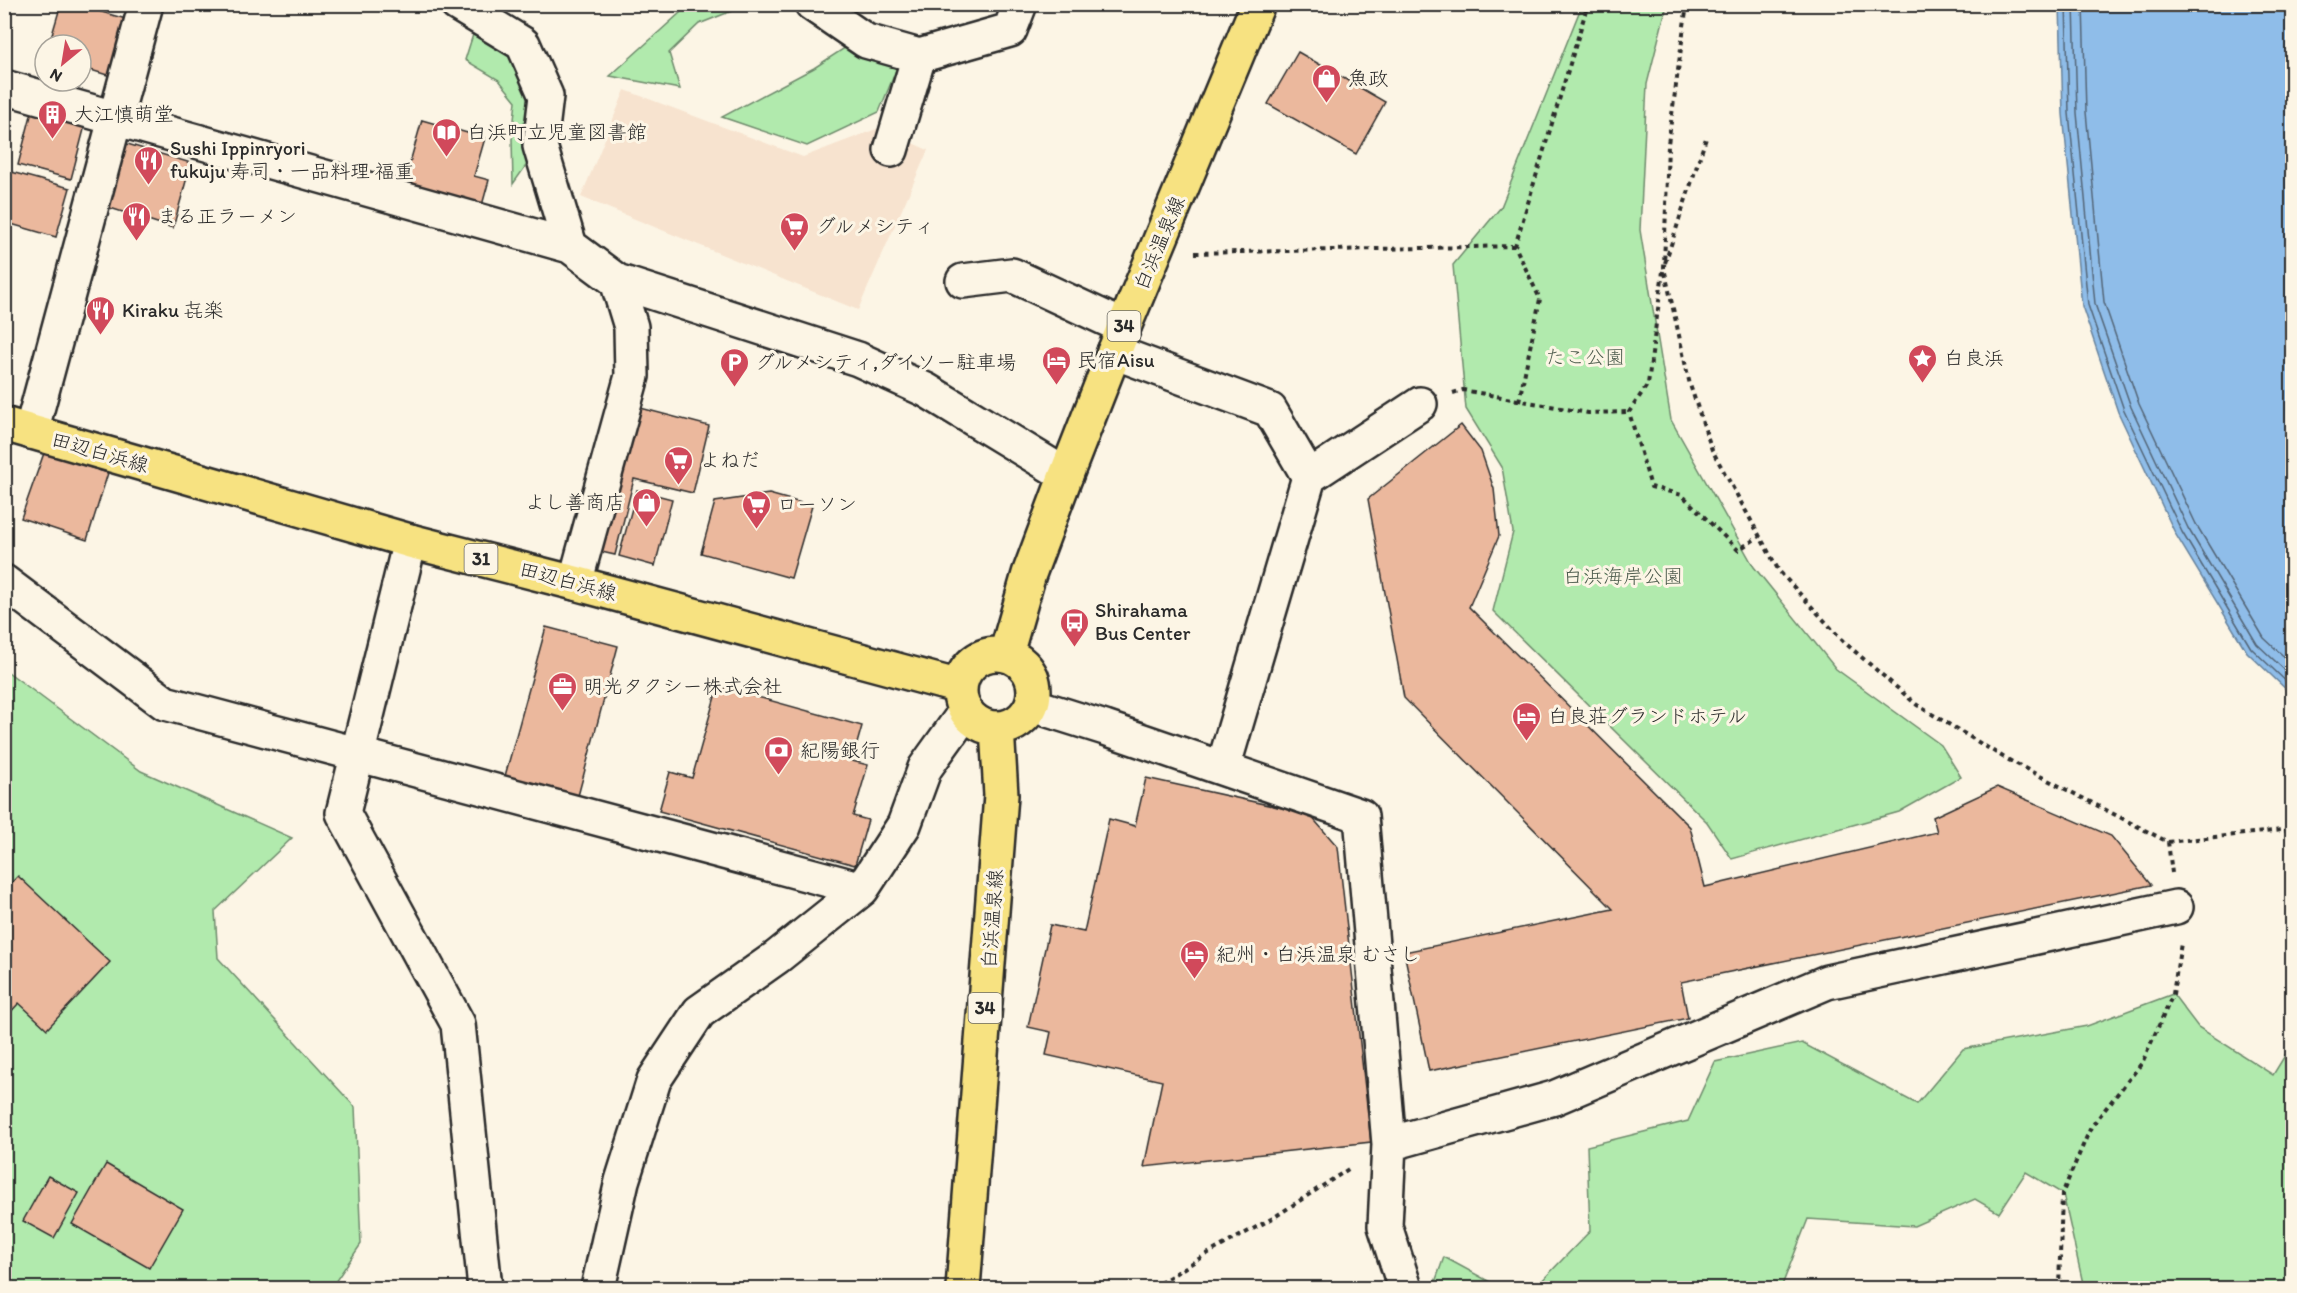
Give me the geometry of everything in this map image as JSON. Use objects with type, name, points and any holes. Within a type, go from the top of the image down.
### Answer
[{"type":"main road","name":"白浜温泉線","points":[[1006,654],[1029,574],[1066,475],[1119,339],[1258,4]]},
{"type":"main road","name":"田辺白浜線","points":[[18,428],[410,542],[575,582],[963,699]]},
{"type":"main road","points":[[995,653],[1006,654],[1025,665],[1031,674],[1035,695],[1032,705],[1018,722],[997,728],[985,726],[974,720],[963,699],[962,677],[968,667],[976,660],[995,653]]},
{"type":"main road","name":"白浜温泉線","points":[[963,1288],[1001,795],[997,728]]},
{"type":"street","points":[[18,428],[115,118],[146,4]]},
{"type":"street","points":[[457,4],[522,44],[546,96],[540,146],[570,246]]},
{"type":"street","points":[[812,4],[866,41],[919,56],[1010,30],[1020,4]]},
{"type":"street","points":[[891,150],[919,56]]},
{"type":"street","points":[[4,87],[570,246],[617,281],[858,359],[926,390],[1066,475]]},
{"type":"street","points":[[963,282],[1012,274],[1119,339],[1270,410],[1310,477]]},
{"type":"street","points":[[575,582],[632,376],[631,327],[617,281]]},
{"type":"street","points":[[1223,768],[1310,477],[1420,404]]},
{"type":"street","points":[[410,542],[343,813],[458,1024],[485,1288]]},
{"type":"street","points":[[4,582],[165,703],[862,889]]},
{"type":"street","points":[[598,1288],[622,1181],[654,1080],[699,1012],[777,957],[862,889],[904,825],[925,768],[963,699]]},
{"type":"street","points":[[1032,705],[1361,816],[1389,1144],[1385,1226],[1405,1288]]},
{"type":"street","points":[[1389,1144],[1554,1098],[1827,982],[2176,907]]},
{"type":"path","points":[[1519,401],[1540,299],[1515,246],[1588,4]]},
{"type":"path","points":[[1629,412],[1648,384],[1664,268],[1668,144],[1687,4]]},
{"type":"path","points":[[1707,135],[1664,268],[1690,385],[1712,450],[1779,571],[1844,642],[1917,705],[2003,757],[2168,842],[2292,830]]},
{"type":"path","points":[[1156,252],[1196,254],[1515,246]]},
{"type":"path","points":[[1420,404],[1463,390],[1588,413],[1629,412]]},
{"type":"path","points":[[1629,412],[1651,486],[1682,495],[1738,550],[1760,536]]},
{"type":"path","points":[[2059,1288],[2062,1194],[2091,1127],[2142,1063],[2173,994],[2181,945],[2168,842]]},
{"type":"path","points":[[1152,1288],[1205,1255],[1273,1218],[1389,1144]]},
{"type":"shaded area","points":[[625,90],[803,157],[879,128],[928,150],[858,310],[581,197]]},
{"type":"green space","points":[[690,4],[747,5],[699,24],[669,53],[680,89],[610,76]]},
{"type":"green space","name":"白浜海岸公園","points":[[1582,5],[1667,5],[1647,84],[1640,230],[1671,420],[1754,567],[1836,669],[1941,745],[1961,777],[1899,812],[1732,859],[1707,822],[1493,611],[1513,532],[1502,467],[1466,409],[1453,265],[1501,207]]},
{"type":"green space","points":[[476,25],[522,44],[540,146],[513,184],[512,139],[516,101],[499,80],[465,60]]},
{"type":"green space","points":[[846,47],[897,68],[879,112],[807,146],[722,117],[814,68]]},
{"type":"green space","points":[[4,669],[141,771],[292,838],[215,911],[218,958],[355,1107],[361,1244],[331,1288],[5,1288]]},
{"type":"green space","points":[[2173,994],[2198,1027],[2273,1075],[2292,1044],[2292,1288],[2084,1288],[2063,1194],[2026,1172],[1999,1213],[1975,1199],[1914,1226],[1808,1219],[1781,1288],[1535,1288],[1590,1231],[1587,1146],[1688,1121],[1715,1062],[1802,1043],[1917,1104],[1963,1049],[2087,1026]]},
{"type":"green space","points":[[1444,1257],[1501,1288],[1433,1288]]},
{"type":"water","points":[[2060,5],[2292,5],[2292,695],[2247,652],[2176,535],[2118,412],[2082,306],[2063,114]]},
{"type":"building","points":[[61,4],[74,4],[133,21],[117,78],[93,71],[93,33],[53,33]]},
{"type":"building","name":"魚政","points":[[1298,52],[1385,102],[1356,154],[1268,104]]},
{"type":"building","name":"大江慎萌堂","points":[[35,100],[88,114],[71,179],[18,165]]},
{"type":"building","name":"白浜町立児童図書館","points":[[422,120],[485,138],[474,176],[489,180],[481,209],[403,187]]},
{"type":"building","name":"Sushi Ippinryori fukuju 寿司・一品料理 福重","points":[[124,143],[191,163],[173,228],[107,207]]},
{"type":"building","points":[[4,170],[70,188],[56,237],[4,222]]},
{"type":"building","name":"よねだ","points":[[633,406],[709,426],[693,493],[634,479],[615,555],[597,551]]},
{"type":"building","name":"白良荘グランドホテル","points":[[1461,425],[1481,451],[1494,489],[1499,536],[1469,607],[1690,827],[1705,887],[1937,832],[1933,817],[1997,787],[2111,836],[2151,885],[1681,982],[1688,1018],[1429,1071],[1404,952],[1613,909],[1404,698],[1368,499]]},
{"type":"building","points":[[44,453],[108,473],[87,540],[21,518]]},
{"type":"building","name":"よし善商店","points":[[637,490],[672,499],[655,566],[619,556]]},
{"type":"building","name":"ローソン","points":[[769,494],[812,506],[791,578],[701,553],[715,502]]},
{"type":"building","name":"明光タクシー株式会社","points":[[546,627],[618,646],[578,796],[505,776]]},
{"type":"building","name":"紀陽銀行","points":[[718,686],[862,726],[852,761],[868,765],[853,816],[868,820],[855,865],[659,811],[670,772],[692,778]]},
{"type":"building","name":"紀州・白浜温泉 むさし","points":[[1146,778],[1309,814],[1338,847],[1371,1142],[1144,1167],[1162,1081],[1046,1055],[1051,1032],[1028,1027],[1050,925],[1084,932],[1109,819],[1135,826]]},
{"type":"building","points":[[18,876],[110,962],[47,1029],[19,1003],[4,1019],[4,890]]},
{"type":"building","points":[[106,1164],[183,1209],[149,1268],[72,1224]]},
{"type":"building","points":[[48,1176],[79,1193],[54,1238],[23,1221]]},
{"type":"place","name":"魚政","points":[[1327,104]]},
{"type":"place","name":"大江慎萌堂","points":[[53,140]]},
{"type":"place","name":"白浜町立児童図書館","points":[[446,158]]},
{"type":"place","name":"Sushi Ippinryori fukuju 寿司・一品料理 福重","points":[[149,186]]},
{"type":"place","name":"まる正ラーメン","points":[[136,242]]},
{"type":"place","name":"グルメシティ","points":[[795,252]]},
{"type":"place","name":"Kiraku 㐂楽","points":[[101,336]]},
{"type":"place","name":"白良浜","points":[[1923,384]]},
{"type":"place","name":"民宿Aisu","points":[[1056,386]]},
{"type":"place","name":"グルメシティ,ダイソー駐車場","points":[[734,388]]},
{"type":"place","name":"よねだ","points":[[679,486]]},
{"type":"place","name":"よし善商店","points":[[646,528]]},
{"type":"place","name":"ローソン","points":[[756,530]]},
{"type":"place","name":"Shirahama Bus Center","points":[[1074,648]]},
{"type":"place","name":"明光タクシー株式会社","points":[[562,712]]},
{"type":"place","name":"白良荘グランドホテル","points":[[1527,742]]},
{"type":"place","name":"紀陽銀行","points":[[779,776]]},
{"type":"place","name":"紀州・白浜温泉 むさし","points":[[1195,980]]},
{"type":"park label","name":"たこ公園","points":[[1585,357]]}]
